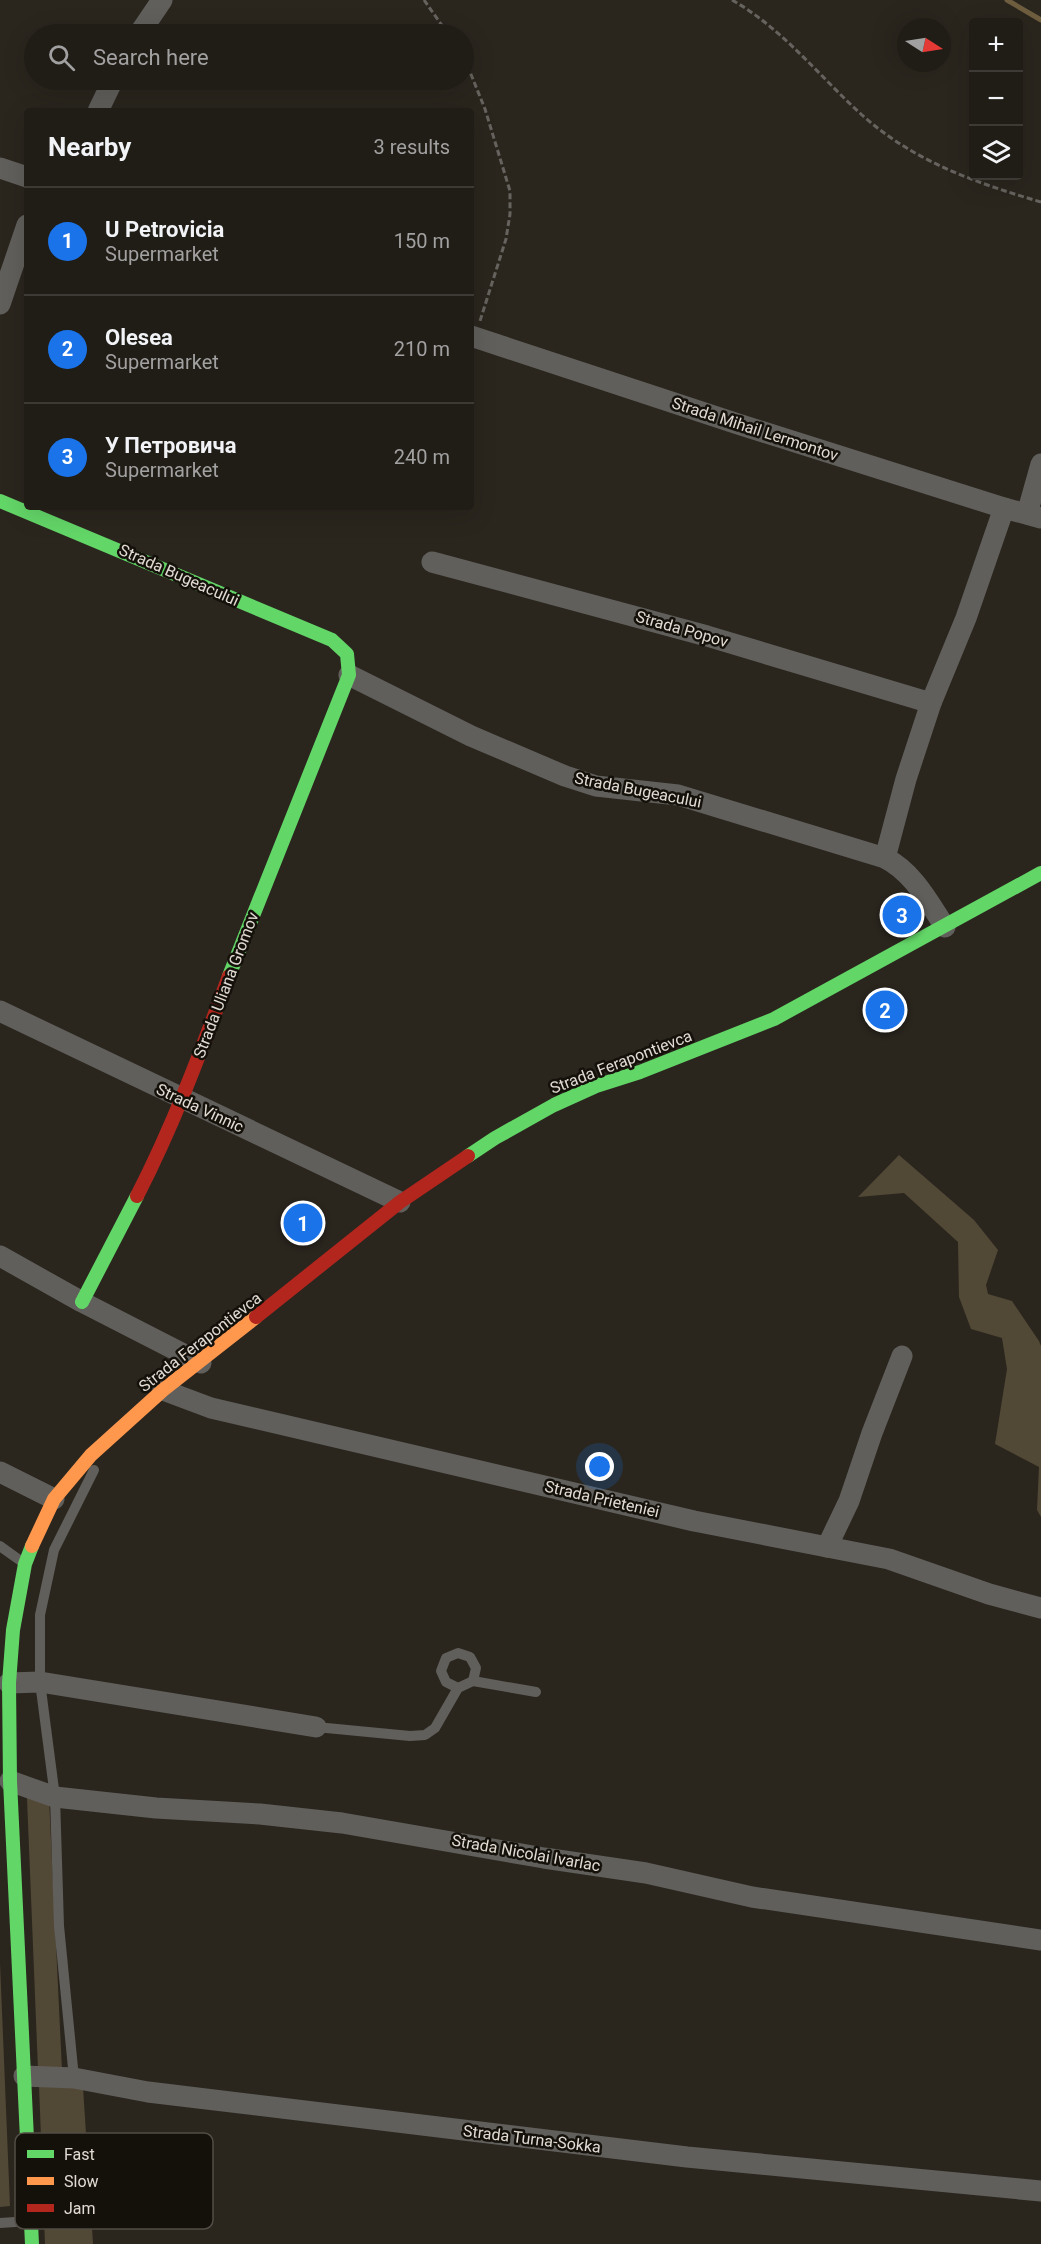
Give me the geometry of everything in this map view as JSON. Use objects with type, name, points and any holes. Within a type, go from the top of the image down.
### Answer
[{"type":"main road","name":"Strada Bugeacului","points":[[0,501],[88,535],[174,574],[332,640],[345,650],[349,667]]},
{"type":"main road","name":"Strada Uliana Gromov","points":[[82,1302],[164,1146],[349,667]]},
{"type":"main road","name":"Strada Ferapontievca","points":[[27,2133],[10,1781],[9,1683],[13,1630],[25,1564],[38,1530],[54,1499],[91,1455],[164,1390],[201,1363],[400,1202],[495,1138],[554,1105],[596,1086],[640,1072],[774,1019],[1041,873]]},
{"type":"main road","name":"Strada Ferapontievca","points":[[31,2229],[32,2244]]},
{"type":"street","points":[[146,24],[162,0]]},
{"type":"street","points":[[99,108],[108,90]]},
{"type":"street","points":[[0,168],[24,176]]},
{"type":"street","points":[[0,304],[24,234]]},
{"type":"street","name":"Strada Mihail Lermontov","points":[[474,341],[1034,516]]},
{"type":"street","points":[[1034,516],[1041,464]]},
{"type":"street","points":[[885,858],[906,779],[931,703],[966,618],[1004,508]]},
{"type":"street","name":"Strada Popov","points":[[432,562],[707,636],[931,703]]},
{"type":"street","name":"Strada Bugeacului","points":[[349,667],[471,736],[565,776],[596,786],[678,795],[885,858],[908,872],[945,927]]},
{"type":"street","name":"Strada Vinnic","points":[[0,1011],[400,1202]]},
{"type":"street","points":[[0,1256],[82,1302],[201,1363]]},
{"type":"street","points":[[827,1547],[849,1502],[872,1433],[902,1356]]},
{"type":"street","name":"Strada Prieteniei","points":[[164,1390],[211,1407],[694,1521],[889,1559],[989,1594],[1041,1608]]},
{"type":"street","points":[[0,1472],[54,1499]]},
{"type":"street","points":[[9,1683],[40,1682],[316,1727]]},
{"type":"street","name":"Strada Nicolai Ivarlac","points":[[10,1781],[55,1797],[156,1808],[260,1814],[342,1823],[646,1873],[752,1897],[1041,1940]]},
{"type":"street","name":"Strada Turna-Sokka","points":[[24,2076],[74,2078],[148,2092],[687,2157],[1041,2191]]},
{"type":"lane","points":[[74,2078],[59,1926],[55,1797],[40,1682],[40,1615],[54,1550],[83,1490],[117,1430]]},
{"type":"lane","points":[[0,1546],[25,1564]]},
{"type":"lane","points":[[458,1688],[446,1682],[441,1671],[446,1658],[458,1653],[470,1657],[476,1668],[473,1681]]},
{"type":"lane","points":[[316,1727],[410,1736],[426,1735],[435,1728],[458,1688],[473,1681],[536,1692]]},
{"type":"lane","points":[[0,2223],[15,2222]]},
{"type":"path","points":[[424,0],[441,24]]},
{"type":"path","points":[[732,0],[754,12],[863,116],[903,146],[938,166],[987,186],[1041,202]]},
{"type":"path","points":[[474,82],[485,109],[510,191],[510,214],[506,239],[493,284],[474,335]]},
{"type":"shaded area","points":[[899,1155],[974,1220],[998,1250],[986,1285],[988,1294],[1012,1301],[1041,1346],[1041,1517],[1037,1510],[1039,1467],[995,1444],[1007,1369],[1002,1338],[971,1329],[959,1297],[958,1242],[904,1193],[858,1197]]},
{"type":"shaded area","points":[[32,1796],[49,1799],[62,2070],[38,2069],[27,1798]]},
{"type":"shaded area","points":[[0,1963],[10,2206],[0,2207]]},
{"type":"shaded area","points":[[39,2085],[83,2087],[86,2133],[41,2133]]},
{"type":"shaded area","points":[[44,2229],[92,2229],[93,2244],[45,2244]]},
{"type":"waterway","points":[[1007,0],[1041,20]]},
{"type":"traffic: fast","points":[[0,501],[332,640],[347,654],[349,675],[229,976]]},
{"type":"traffic: fast","points":[[468,1156],[554,1105],[596,1086],[640,1072],[774,1019],[1041,873]]},
{"type":"traffic: fast","points":[[82,1302],[137,1196]]},
{"type":"traffic: fast","points":[[27,2133],[10,1781],[9,1683],[13,1630],[25,1564],[32,1546]]},
{"type":"traffic: fast","points":[[31,2229],[32,2244]]},
{"type":"traffic: slow","points":[[32,1546],[54,1499],[91,1455],[163,1390],[256,1317]]},
{"type":"traffic: jam","points":[[137,1196],[175,1115],[229,976]]},
{"type":"traffic: jam","points":[[256,1317],[400,1202],[468,1156]]},
{"type":"place","name":"У Петровича","points":[[902,915]]},
{"type":"place","name":"Olesea","points":[[885,1010]]},
{"type":"place","name":"U Petrovicia","points":[[303,1223]]}]
